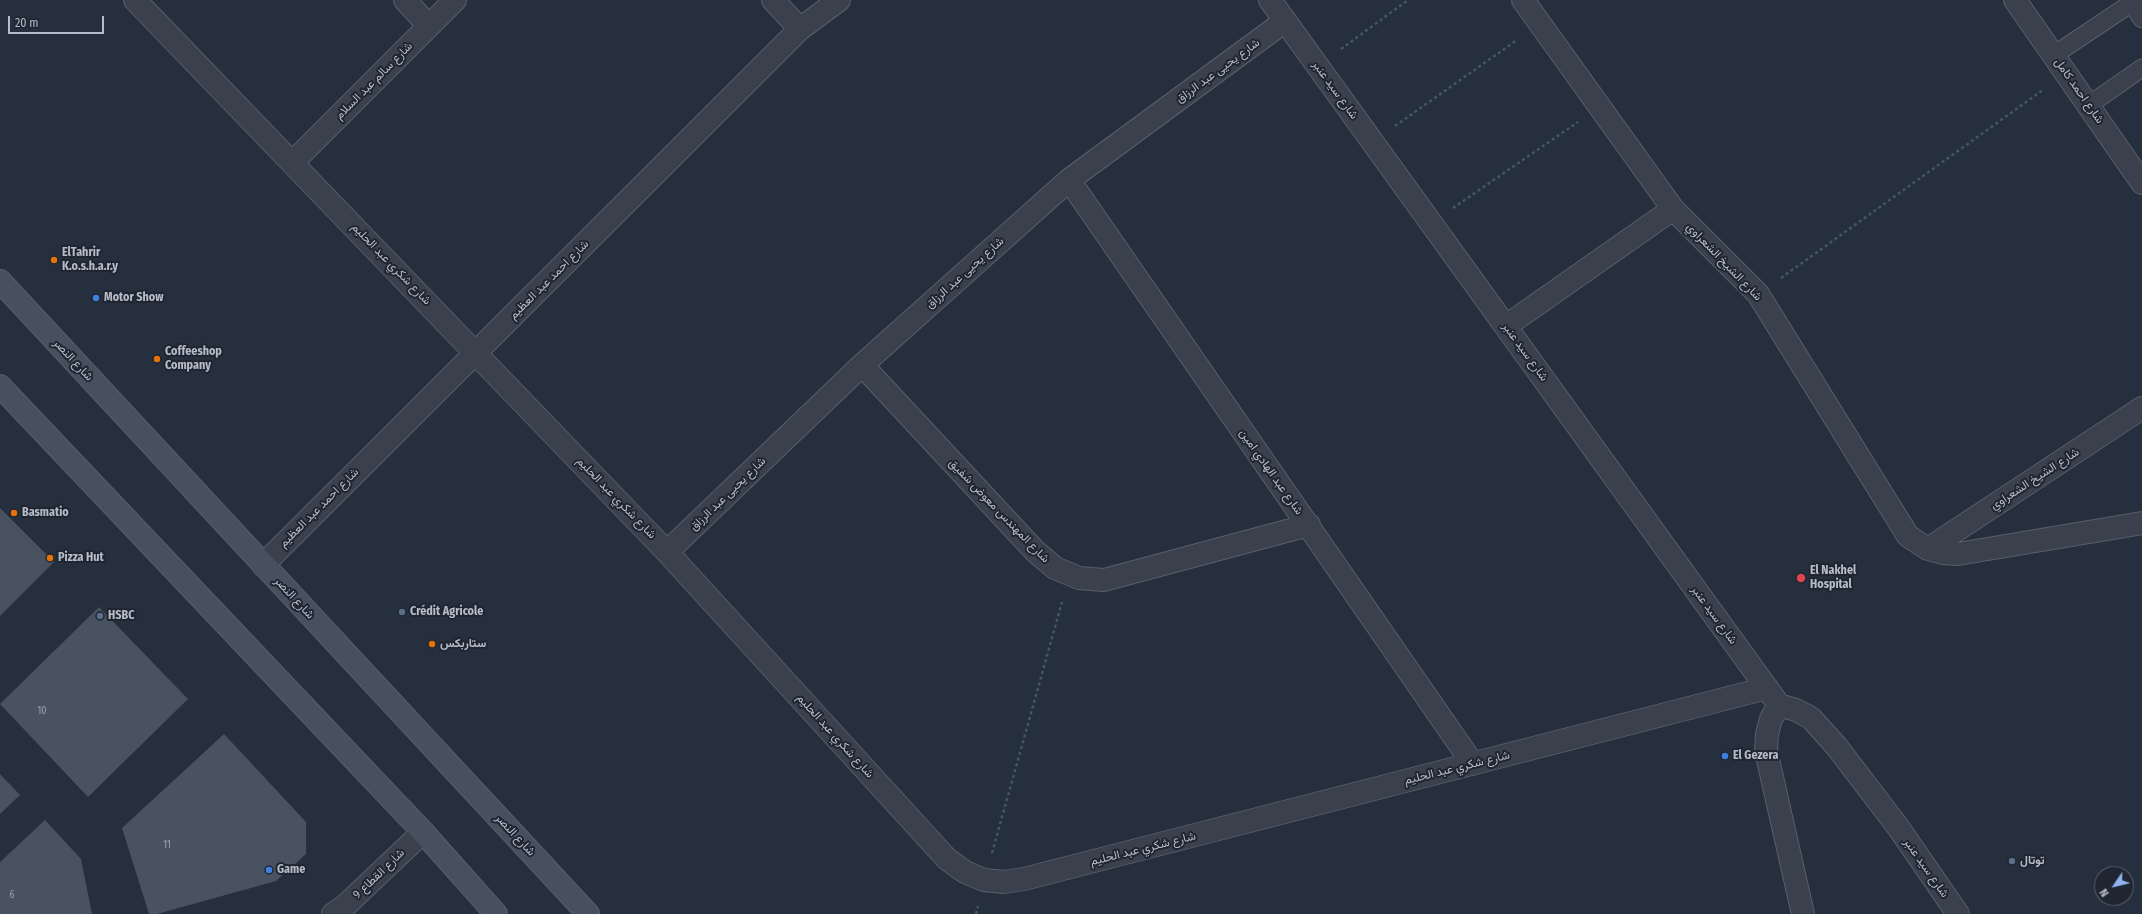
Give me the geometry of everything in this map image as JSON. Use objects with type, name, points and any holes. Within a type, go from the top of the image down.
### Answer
[{"type":"main road","name":"شارع النصر","points":[[0,281],[588,914]]},
{"type":"main road","points":[[0,386],[423,832],[496,914]]},
{"type":"street","name":"شارع شكري عبد الحليم","points":[[135,0],[293,162],[667,552],[947,859],[964,872],[984,880],[1004,882],[1024,879],[1473,764],[1773,696]]},
{"type":"street","points":[[405,0],[429,26]]},
{"type":"street","name":"شارع سالم عبد السلام","points":[[293,162],[455,0]]},
{"type":"street","points":[[773,0],[800,30]]},
{"type":"street","name":"شارع احمد عبد العظيم","points":[[263,565],[800,30],[839,0]]},
{"type":"street","name":"شارع سيد عنبر","points":[[1270,0],[1773,696],[1811,718],[1837,747],[1898,827],[1958,914]]},
{"type":"street","name":"شارع الشيخ الشعراوي","points":[[1523,0],[1673,208],[1758,294],[1908,536],[1928,549],[1943,553],[1958,554],[2142,523]]},
{"type":"street","name":"شارع احمد كامل","points":[[2015,0],[2142,183]]},
{"type":"street","name":"شارع يحيى عبد الرزاق","points":[[667,552],[862,366],[1069,180],[1285,21]]},
{"type":"street","name":"شارع عبد الهادي امين","points":[[1069,180],[1473,764]]},
{"type":"street","points":[[1506,326],[1673,208]]},
{"type":"street","name":"شارع المهندس معوض شفيق","points":[[862,366],[1035,551],[1055,568],[1079,578],[1104,580],[1309,525]]},
{"type":"street","name":"شارع الشيخ الشعراوي","points":[[1928,549],[2142,408]]},
{"type":"street","points":[[1773,696],[1766,751],[1803,914]]},
{"type":"street","name":"شارع القطاع 9","points":[[333,914],[346,905],[423,832]]},
{"type":"lane","points":[[2054,55],[2132,1],[2142,19]]},
{"type":"lane","points":[[2089,105],[2142,68]]},
{"type":"path","points":[[1318,66],[1408,0]]},
{"type":"path","points":[[1373,142],[1540,24]]},
{"type":"path","points":[[1758,294],[2066,73]]},
{"type":"path","points":[[1431,223],[1600,107]]},
{"type":"path","points":[[976,914],[984,880],[1070,574]]},
{"type":"building","points":[[0,508],[54,562],[0,616]]},
{"type":"building","points":[[99,607],[188,699],[88,797],[0,704]]},
{"type":"building","points":[[224,734],[306,822],[306,854],[276,881],[157,914],[149,914],[122,828]]},
{"type":"building","points":[[0,774],[20,795],[0,814]]},
{"type":"building","points":[[45,820],[81,859],[92,914],[0,914],[0,862]]},
{"type":"place","name":"ElTahrir K.o.s.h.a.r.y","points":[[54,260]]},
{"type":"place","name":"Motor Show","points":[[96,298]]},
{"type":"place","name":"Coffeeshop Company","points":[[157,359]]},
{"type":"place","name":"Basmatio","points":[[14,513]]},
{"type":"place","name":"Pizza Hut","points":[[50,558]]},
{"type":"place","name":"El Nakhel Hospital","points":[[1801,578]]},
{"type":"place","name":"Crédit Agricole","points":[[402,612]]},
{"type":"place","name":"HSBC","points":[[100,616]]},
{"type":"place","name":"ستاربكس","points":[[432,644]]},
{"type":"place","name":"El Gezera","points":[[1725,756]]},
{"type":"place","name":"توتال","points":[[2012,861]]},
{"type":"place","name":"Game","points":[[269,870]]}]
